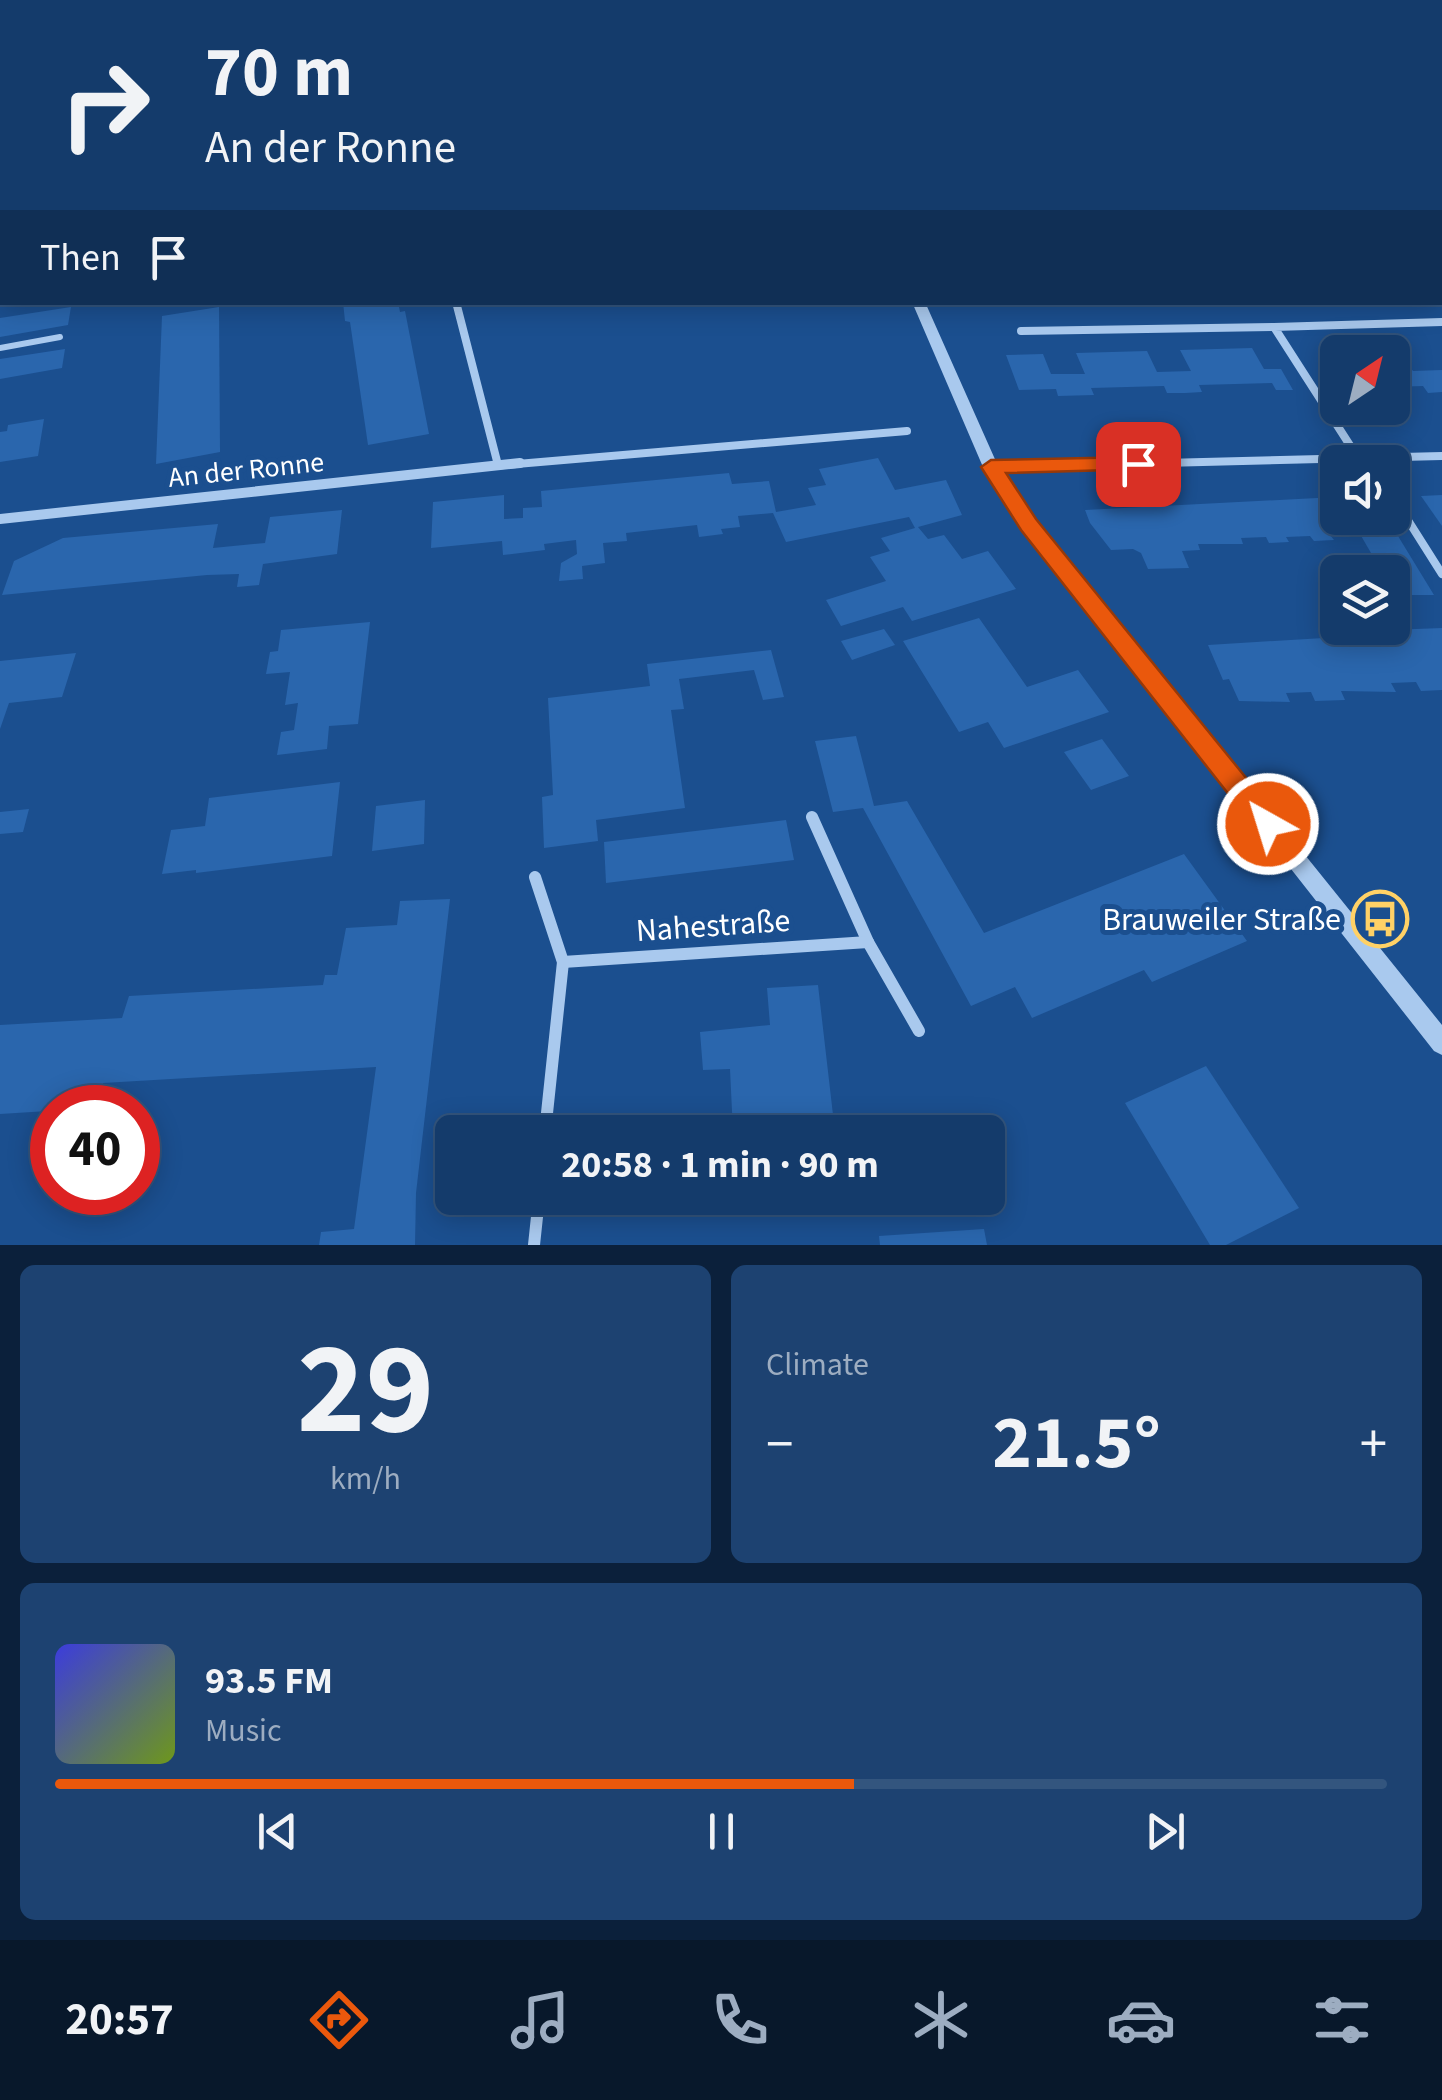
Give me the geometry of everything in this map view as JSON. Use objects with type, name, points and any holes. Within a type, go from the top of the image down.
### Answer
[{"type":"street","points":[[457,305],[498,465]]},
{"type":"street","points":[[919,305],[991,467],[1029,524],[1442,1043]]},
{"type":"street","points":[[1021,331],[1442,322]]},
{"type":"street","points":[[1274,326],[1357,445]]},
{"type":"street","name":"An der Ronne","points":[[0,519],[498,465],[908,431]]},
{"type":"street","points":[[1410,458],[1442,456]]},
{"type":"street","points":[[991,467],[1320,462]]},
{"type":"street","points":[[812,817],[868,942],[920,1031]]},
{"type":"street","points":[[536,877],[563,962],[547,1115]]},
{"type":"street","name":"Nahestraße","points":[[563,962],[868,942]]},
{"type":"street","points":[[534,1245],[537,1215]]},
{"type":"lane","points":[[0,348],[60,337]]},
{"type":"lane","points":[[1410,523],[1442,574]]},
{"type":"building","points":[[343,305],[399,305],[400,312],[405,311],[429,434],[368,445],[350,322],[345,321]]},
{"type":"building","points":[[71,307],[68,325],[0,337],[0,318]]},
{"type":"building","points":[[219,307],[220,452],[156,464],[162,316]]},
{"type":"building","points":[[1252,348],[1264,369],[1281,369],[1293,390],[1276,390],[1272,383],[1199,385],[1202,392],[1185,393],[1167,393],[1164,386],[1091,388],[1094,395],[1058,396],[1056,389],[1019,390],[1006,355],[1043,354],[1051,374],[1085,374],[1076,353],[1147,351],[1157,372],[1191,371],[1180,350]]},
{"type":"building","points":[[65,349],[62,368],[0,379],[0,359]]},
{"type":"building","points":[[1410,367],[1413,371],[1442,370],[1442,392],[1428,393],[1423,386],[1410,386]]},
{"type":"building","points":[[44,419],[38,456],[0,462],[0,432],[7,431],[8,425]]},
{"type":"building","points":[[878,458],[895,490],[946,480],[962,515],[918,527],[928,539],[944,535],[962,559],[988,551],[1016,589],[912,621],[903,607],[841,626],[826,600],[886,581],[870,557],[890,551],[881,538],[915,528],[909,517],[786,542],[773,513],[738,516],[740,527],[721,529],[723,534],[699,537],[697,525],[626,533],[627,541],[603,543],[605,563],[582,566],[583,579],[559,581],[561,563],[577,554],[576,540],[544,544],[545,550],[503,555],[502,541],[431,548],[433,502],[504,495],[504,519],[523,518],[523,508],[542,507],[541,491],[729,473],[732,484],[769,481],[776,512],[816,505],[808,488],[826,485],[819,469]]},
{"type":"building","points":[[1442,495],[1442,526],[1421,496]]},
{"type":"building","points":[[1320,498],[1320,535],[1330,535],[1334,540],[1286,537],[1289,542],[1269,543],[1266,537],[1241,538],[1243,544],[1198,544],[1200,550],[1182,551],[1189,568],[1148,569],[1141,553],[1133,549],[1111,550],[1085,510]]},
{"type":"building","points":[[342,510],[337,554],[263,564],[259,585],[237,587],[239,574],[207,575],[2,595],[14,561],[63,538],[218,524],[213,548],[265,543],[270,517]]},
{"type":"building","points":[[1361,535],[1397,535],[1410,555],[1372,555]]},
{"type":"building","points":[[1410,556],[1434,595],[1410,595]]},
{"type":"building","points":[[979,618],[1027,687],[1078,670],[1109,712],[1004,748],[988,722],[959,732],[903,641]]},
{"type":"building","points":[[370,622],[358,724],[329,726],[327,749],[277,755],[281,732],[294,730],[298,703],[285,705],[290,672],[266,674],[270,652],[278,651],[281,630]]},
{"type":"building","points":[[1442,628],[1442,690],[1421,691],[1416,682],[1391,683],[1396,692],[1341,691],[1345,700],[1315,701],[1311,692],[1286,693],[1290,702],[1239,701],[1229,679],[1223,680],[1208,645],[1320,638],[1320,645],[1410,645],[1410,629]]},
{"type":"building","points":[[884,629],[895,645],[852,660],[841,641]]},
{"type":"building","points":[[771,650],[784,697],[763,700],[754,670],[679,679],[684,709],[671,710],[685,808],[596,820],[598,841],[544,848],[542,797],[553,795],[548,698],[650,686],[647,664]]},
{"type":"building","points":[[76,653],[62,697],[9,703],[0,729],[0,661]]},
{"type":"building","points":[[856,736],[874,806],[907,801],[984,933],[1184,854],[1247,941],[1152,982],[1144,970],[1032,1018],[1015,987],[971,1006],[863,808],[833,812],[815,741]]},
{"type":"building","points":[[1102,739],[1129,776],[1091,790],[1064,752]]},
{"type":"building","points":[[340,782],[332,856],[162,874],[171,830],[205,826],[209,798]]},
{"type":"building","points":[[425,800],[424,844],[372,851],[376,806]]},
{"type":"building","points":[[29,809],[23,832],[0,834],[0,812]]},
{"type":"building","points":[[786,820],[794,860],[606,883],[604,842]]},
{"type":"building","points":[[450,899],[416,1193],[415,1245],[319,1245],[321,1232],[354,1229],[376,1067],[102,1085],[30,1085],[30,1112],[0,1114],[0,1025],[122,1018],[129,996],[323,985],[325,975],[337,975],[346,928],[397,925],[400,901]]},
{"type":"building","points":[[818,985],[833,1115],[732,1115],[730,1069],[703,1070],[700,1032],[770,1025],[767,988]]},
{"type":"building","points":[[1206,1066],[1299,1208],[1226,1245],[1210,1245],[1125,1103]]},
{"type":"building","points":[[984,1229],[987,1245],[880,1245],[879,1236]]},
{"type":"place","name":"Brauweiler Straße","points":[[1380,919]]},
{"type":"route","points":[[1138,464],[991,467],[1029,524],[1268,824]]}]
